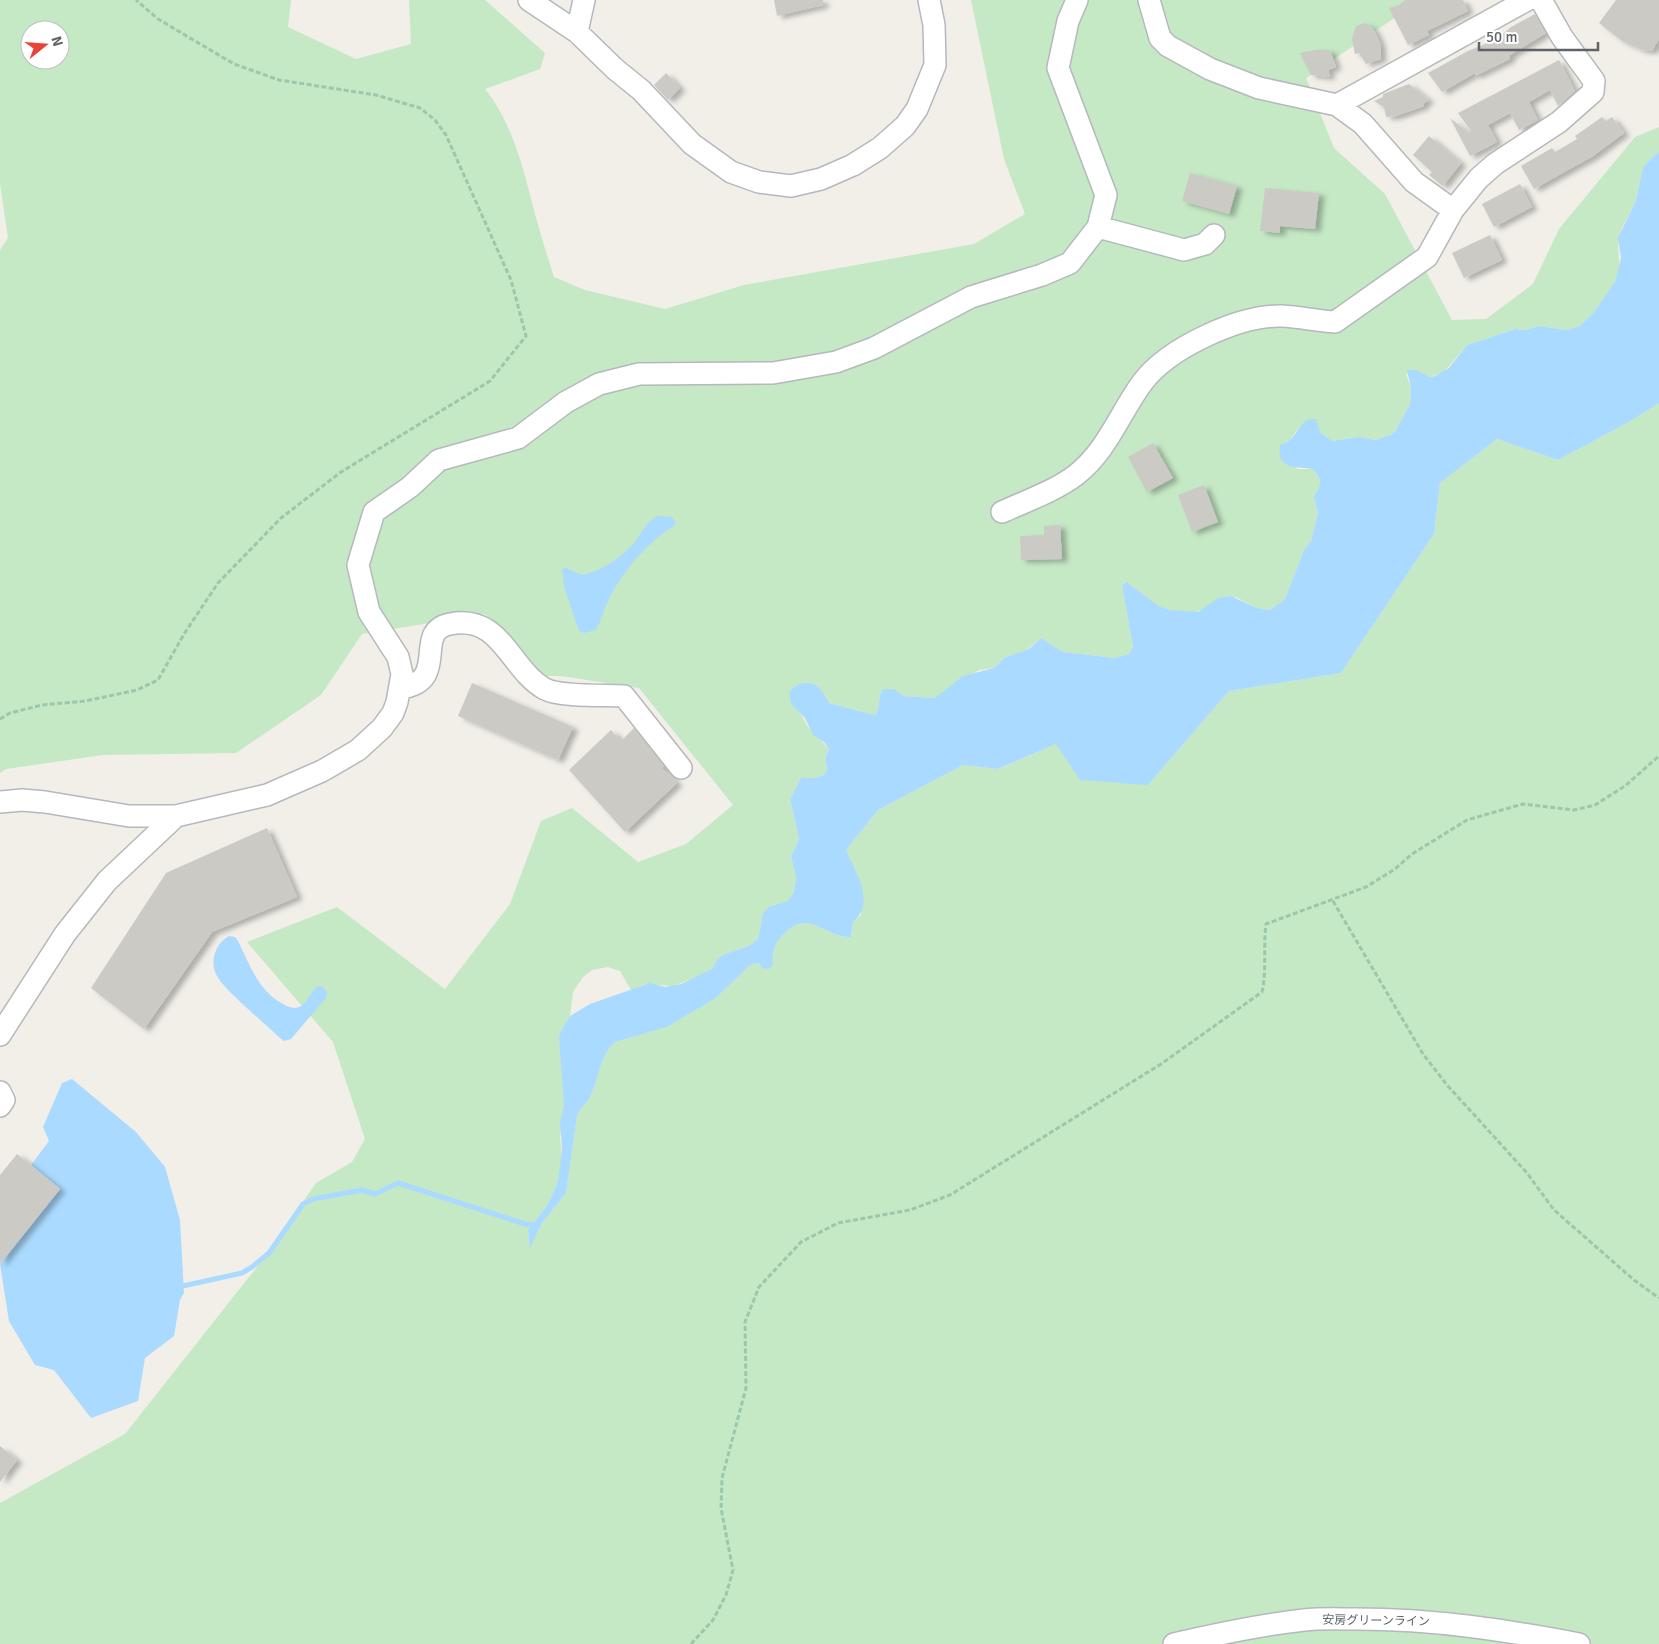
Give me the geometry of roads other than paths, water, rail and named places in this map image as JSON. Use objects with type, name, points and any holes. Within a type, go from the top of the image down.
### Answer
[{"type":"street","points":[[529,0],[577,32],[615,69],[641,90],[692,144],[732,172],[759,182],[791,186],[821,178],[853,165],[880,148],[905,126],[917,110],[935,65],[934,25],[929,0]]},
{"type":"street","points":[[577,32],[584,0]]},
{"type":"street","points":[[0,802],[22,800],[129,816],[176,816],[267,795],[303,781],[340,762],[358,750],[382,728],[393,713],[401,688],[402,674],[398,658],[369,612],[358,565],[374,512],[410,487],[439,460],[518,438],[574,397],[599,384],[639,374],[773,373],[836,362],[874,348],[971,297],[1042,275],[1070,263],[1098,227],[1106,195],[1058,68],[1068,21],[1078,0]]},
{"type":"street","points":[[1148,0],[1160,38],[1168,46],[1186,57],[1259,88],[1337,105],[1364,124],[1414,182],[1453,210]]},
{"type":"street","points":[[1337,105],[1527,0]]},
{"type":"street","points":[[1002,512],[1046,492],[1076,475],[1098,455],[1143,382],[1167,359],[1206,334],[1246,322],[1282,316],[1335,322],[1427,257],[1453,210],[1479,178],[1495,164],[1559,122],[1593,92],[1594,80],[1562,38],[1541,0]]},
{"type":"street","points":[[1098,227],[1184,250],[1204,244],[1214,235]]},
{"type":"street","points":[[401,688],[412,686],[422,681],[429,668],[430,643],[437,631],[448,624],[474,622],[494,635],[525,671],[546,689],[568,693],[624,696],[681,768]]},
{"type":"street","points":[[0,1035],[66,934],[107,881],[176,816]]},
{"type":"street","points":[[0,1092],[4,1100],[0,1106]]},
{"type":"street","name":"安房グリーンライン","points":[[1174,1644],[1239,1629],[1306,1620],[1336,1619],[1440,1622],[1502,1629],[1579,1644]]},
{"type":"water","points":[[1659,151],[1659,403],[1629,422],[1558,460],[1497,439],[1440,483],[1434,534],[1341,673],[1229,691],[1148,785],[1080,780],[1056,744],[998,769],[963,765],[878,810],[846,850],[859,877],[864,897],[860,914],[853,922],[851,937],[834,934],[810,924],[802,923],[793,926],[778,941],[773,952],[773,965],[769,969],[762,968],[759,963],[750,965],[716,998],[667,1027],[615,1042],[610,1048],[603,1061],[590,1097],[577,1116],[566,1193],[542,1223],[530,1248],[528,1230],[547,1206],[558,1182],[562,1149],[560,1123],[564,1105],[559,1037],[570,1016],[590,1004],[650,983],[665,987],[681,984],[712,969],[718,959],[725,954],[749,946],[758,939],[763,913],[769,907],[788,901],[794,892],[796,877],[791,857],[799,839],[790,799],[801,778],[814,778],[824,775],[827,769],[825,758],[829,749],[824,742],[813,735],[805,718],[791,704],[789,692],[801,683],[812,684],[822,691],[829,703],[875,715],[883,689],[894,689],[903,696],[935,698],[963,676],[994,668],[1004,658],[1029,649],[1041,638],[1063,652],[1115,658],[1129,654],[1133,647],[1122,585],[1126,582],[1159,606],[1170,610],[1198,612],[1218,598],[1231,596],[1257,608],[1270,610],[1285,599],[1304,550],[1311,541],[1318,513],[1314,496],[1320,485],[1320,479],[1312,469],[1289,466],[1281,459],[1280,445],[1290,440],[1301,425],[1311,419],[1316,419],[1320,432],[1332,441],[1359,437],[1375,440],[1391,435],[1396,430],[1410,404],[1411,388],[1407,370],[1416,370],[1430,377],[1435,376],[1449,368],[1467,345],[1515,329],[1527,330],[1538,326],[1567,330],[1580,326],[1594,312],[1616,280],[1621,258],[1618,238],[1636,200],[1643,167]]},
{"type":"water","points":[[658,516],[672,517],[676,524],[655,540],[628,568],[608,601],[596,630],[584,633],[579,631],[564,586],[562,569],[566,568],[582,575],[604,567],[630,548],[648,524]]},
{"type":"water","points":[[229,936],[235,937],[238,941],[256,977],[274,999],[287,1006],[296,1008],[305,1002],[316,987],[322,986],[327,992],[326,998],[291,1039],[284,1041],[280,1038],[237,998],[217,976],[214,965],[215,954],[220,944]]},
{"type":"water","points":[[72,1079],[136,1132],[165,1167],[180,1220],[184,1293],[180,1300],[174,1336],[145,1358],[138,1401],[91,1418],[54,1370],[35,1365],[9,1321],[0,1264],[60,1189],[31,1165],[49,1141],[43,1127],[62,1083]]},
{"type":"waterway","points":[[178,1287],[242,1273],[252,1267],[269,1253],[303,1204],[313,1199],[362,1190],[375,1194],[398,1183],[525,1224],[533,1225],[538,1223]]}]
